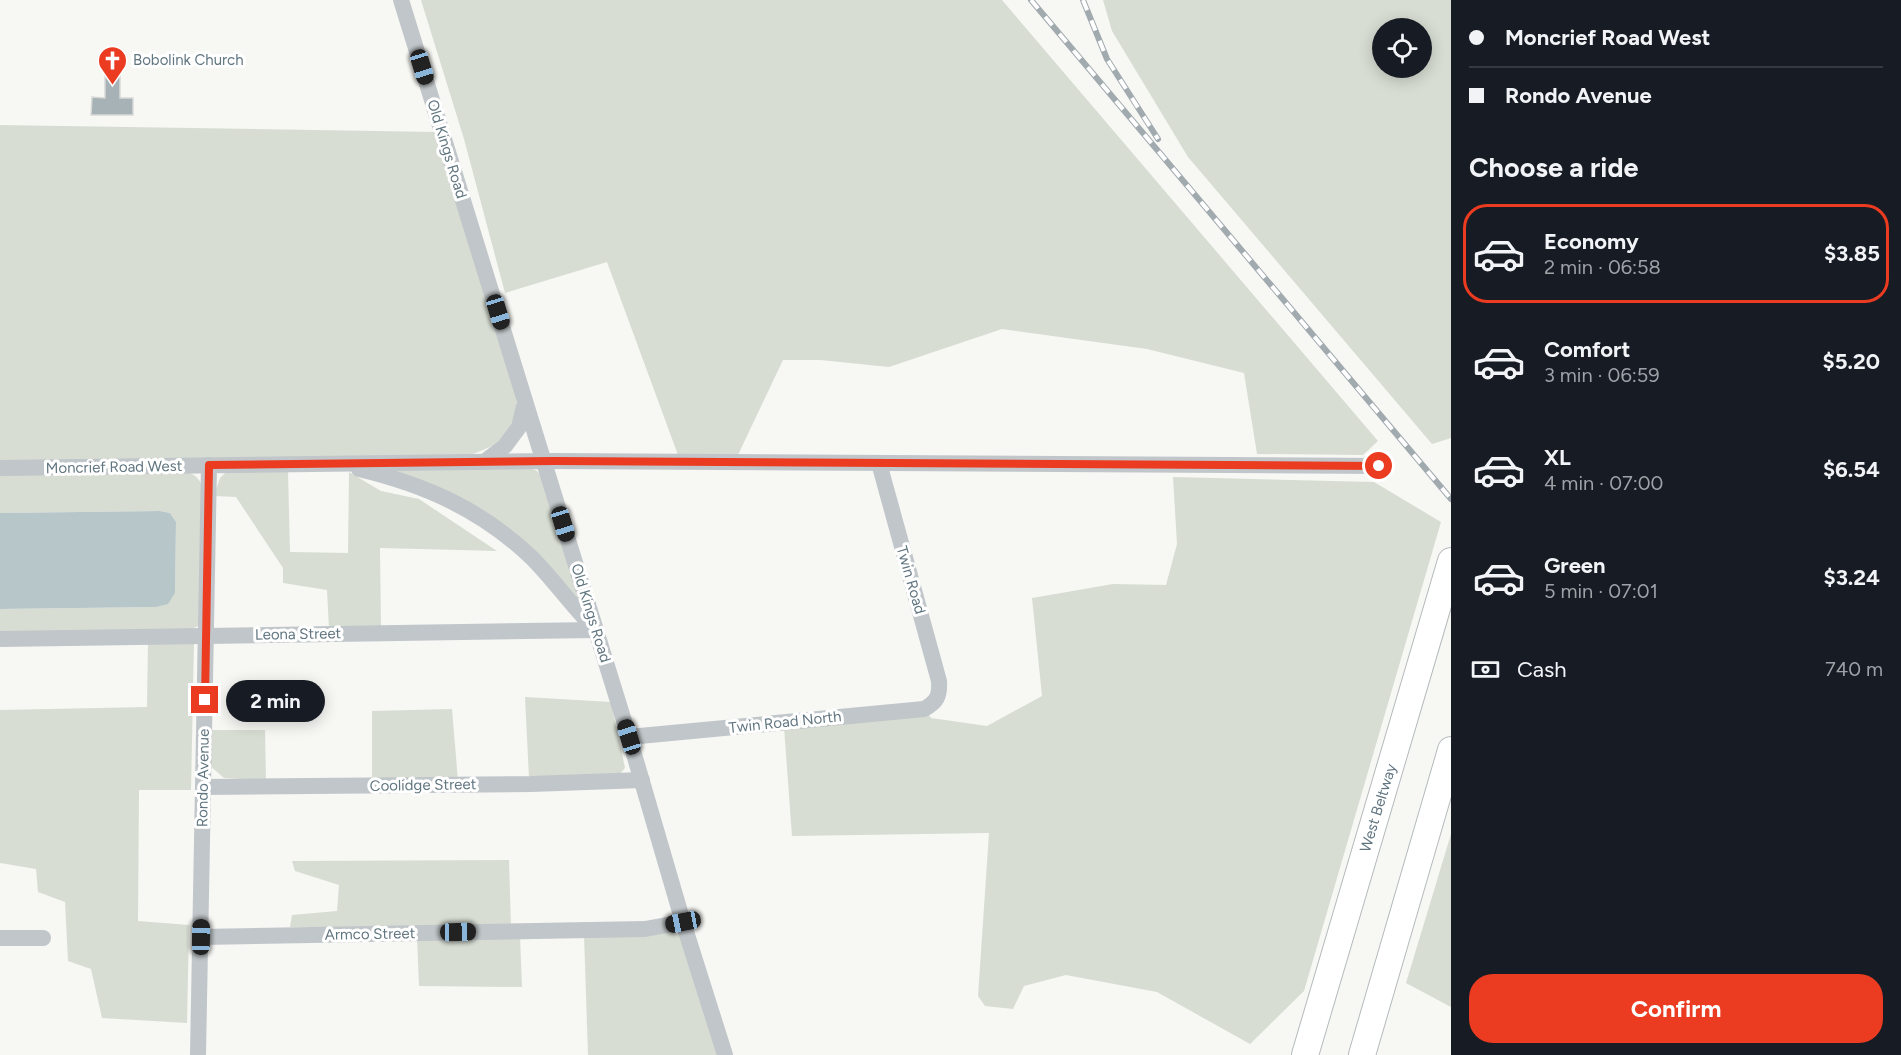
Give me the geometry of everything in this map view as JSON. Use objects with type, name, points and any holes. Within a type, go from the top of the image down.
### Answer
[{"type":"highway","name":"West Beltway","points":[[1305,1055],[1450,564]]},
{"type":"highway","points":[[1362,1055],[1451,750]]},
{"type":"street","name":"Old Kings Road","points":[[401,0],[725,1055]]},
{"type":"street","points":[[484,462],[505,446],[519,427],[525,401]]},
{"type":"street","name":"Moncrief Road West","points":[[0,468],[544,461],[1379,466]]},
{"type":"street","points":[[333,463],[394,477],[435,492],[472,511],[532,559],[596,630]]},
{"type":"street","name":"Twin Road","points":[[879,463],[939,681],[938,698]]},
{"type":"street","name":"Rondo Avenue","points":[[198,1055],[209,465]]},
{"type":"street","name":"Leona Street","points":[[0,639],[596,630]]},
{"type":"street","name":"Twin Road North","points":[[629,737],[924,708],[933,704],[938,698]]},
{"type":"street","name":"Coolidge Street","points":[[203,787],[642,780]]},
{"type":"street","name":"Armco Street","points":[[201,937],[645,929],[683,922]]},
{"type":"street","points":[[0,938],[43,938]]},
{"type":"shaded area","points":[[421,0],[1002,0],[1378,441],[1363,455],[1257,454],[1244,373],[1147,349],[1002,329],[889,367],[820,360],[783,360],[737,457],[678,455],[607,262],[505,293],[464,139]]},
{"type":"shaded area","points":[[1103,0],[1451,0],[1451,438],[1432,444],[1188,157],[1112,31]]},
{"type":"shaded area","points":[[0,125],[436,132],[517,399],[509,429],[498,442],[469,455],[0,462]]},
{"type":"shaded area","points":[[528,467],[537,471],[544,480],[581,603],[533,553],[386,468]]},
{"type":"shaded area","points":[[227,471],[288,471],[290,552],[348,553],[349,472],[381,491],[419,499],[497,551],[380,548],[381,629],[329,629],[327,590],[283,583],[283,568],[236,497],[214,496],[220,478]]},
{"type":"shaded area","points":[[187,472],[198,478],[204,490],[201,619],[198,626],[188,631],[0,635],[0,609],[156,607],[175,593],[176,522],[170,513],[160,511],[0,513],[0,474]]},
{"type":"shaded area","points":[[1173,477],[1374,482],[1441,522],[1304,991],[1250,1044],[1157,992],[1066,975],[1024,986],[1013,1009],[985,1006],[978,996],[989,833],[792,836],[784,727],[928,713],[931,718],[987,726],[1042,696],[1032,598],[1113,584],[1166,585],[1177,544]]},
{"type":"shaded area","points":[[160,511],[170,513],[176,522],[175,593],[168,604],[156,607],[0,609],[0,513]]},
{"type":"shaded area","points":[[148,642],[194,643],[191,790],[139,790],[138,921],[189,925],[187,1023],[102,1018],[91,969],[68,961],[65,902],[38,892],[36,869],[0,863],[0,710],[147,707]]},
{"type":"shaded area","points":[[525,697],[611,702],[625,768],[618,776],[529,778]]},
{"type":"shaded area","points":[[452,709],[458,781],[372,782],[372,711]]},
{"type":"shaded area","points":[[209,730],[265,730],[266,780],[224,778],[208,764]]},
{"type":"shaded area","points":[[1451,834],[1451,1007],[1406,983]]},
{"type":"shaded area","points":[[509,860],[511,927],[290,927],[292,915],[337,911],[339,885],[295,871],[292,861]]},
{"type":"shaded area","points":[[671,932],[680,935],[720,1055],[588,1055],[584,935]]},
{"type":"shaded area","points":[[520,936],[522,987],[419,986],[417,937]]},
{"type":"building","name":"Bobolink Church","points":[[105,73],[120,73],[120,98],[133,98],[133,115],[91,115],[92,97],[105,98]]},
{"type":"railway","points":[[1031,0],[1451,499]]},
{"type":"railway","points":[[1083,0],[1107,59],[1158,139]]},
{"type":"place","name":"Bobolink Church","points":[[112,86]]},
{"type":"route","points":[[205,700],[209,465],[554,461],[1379,466]]}]
